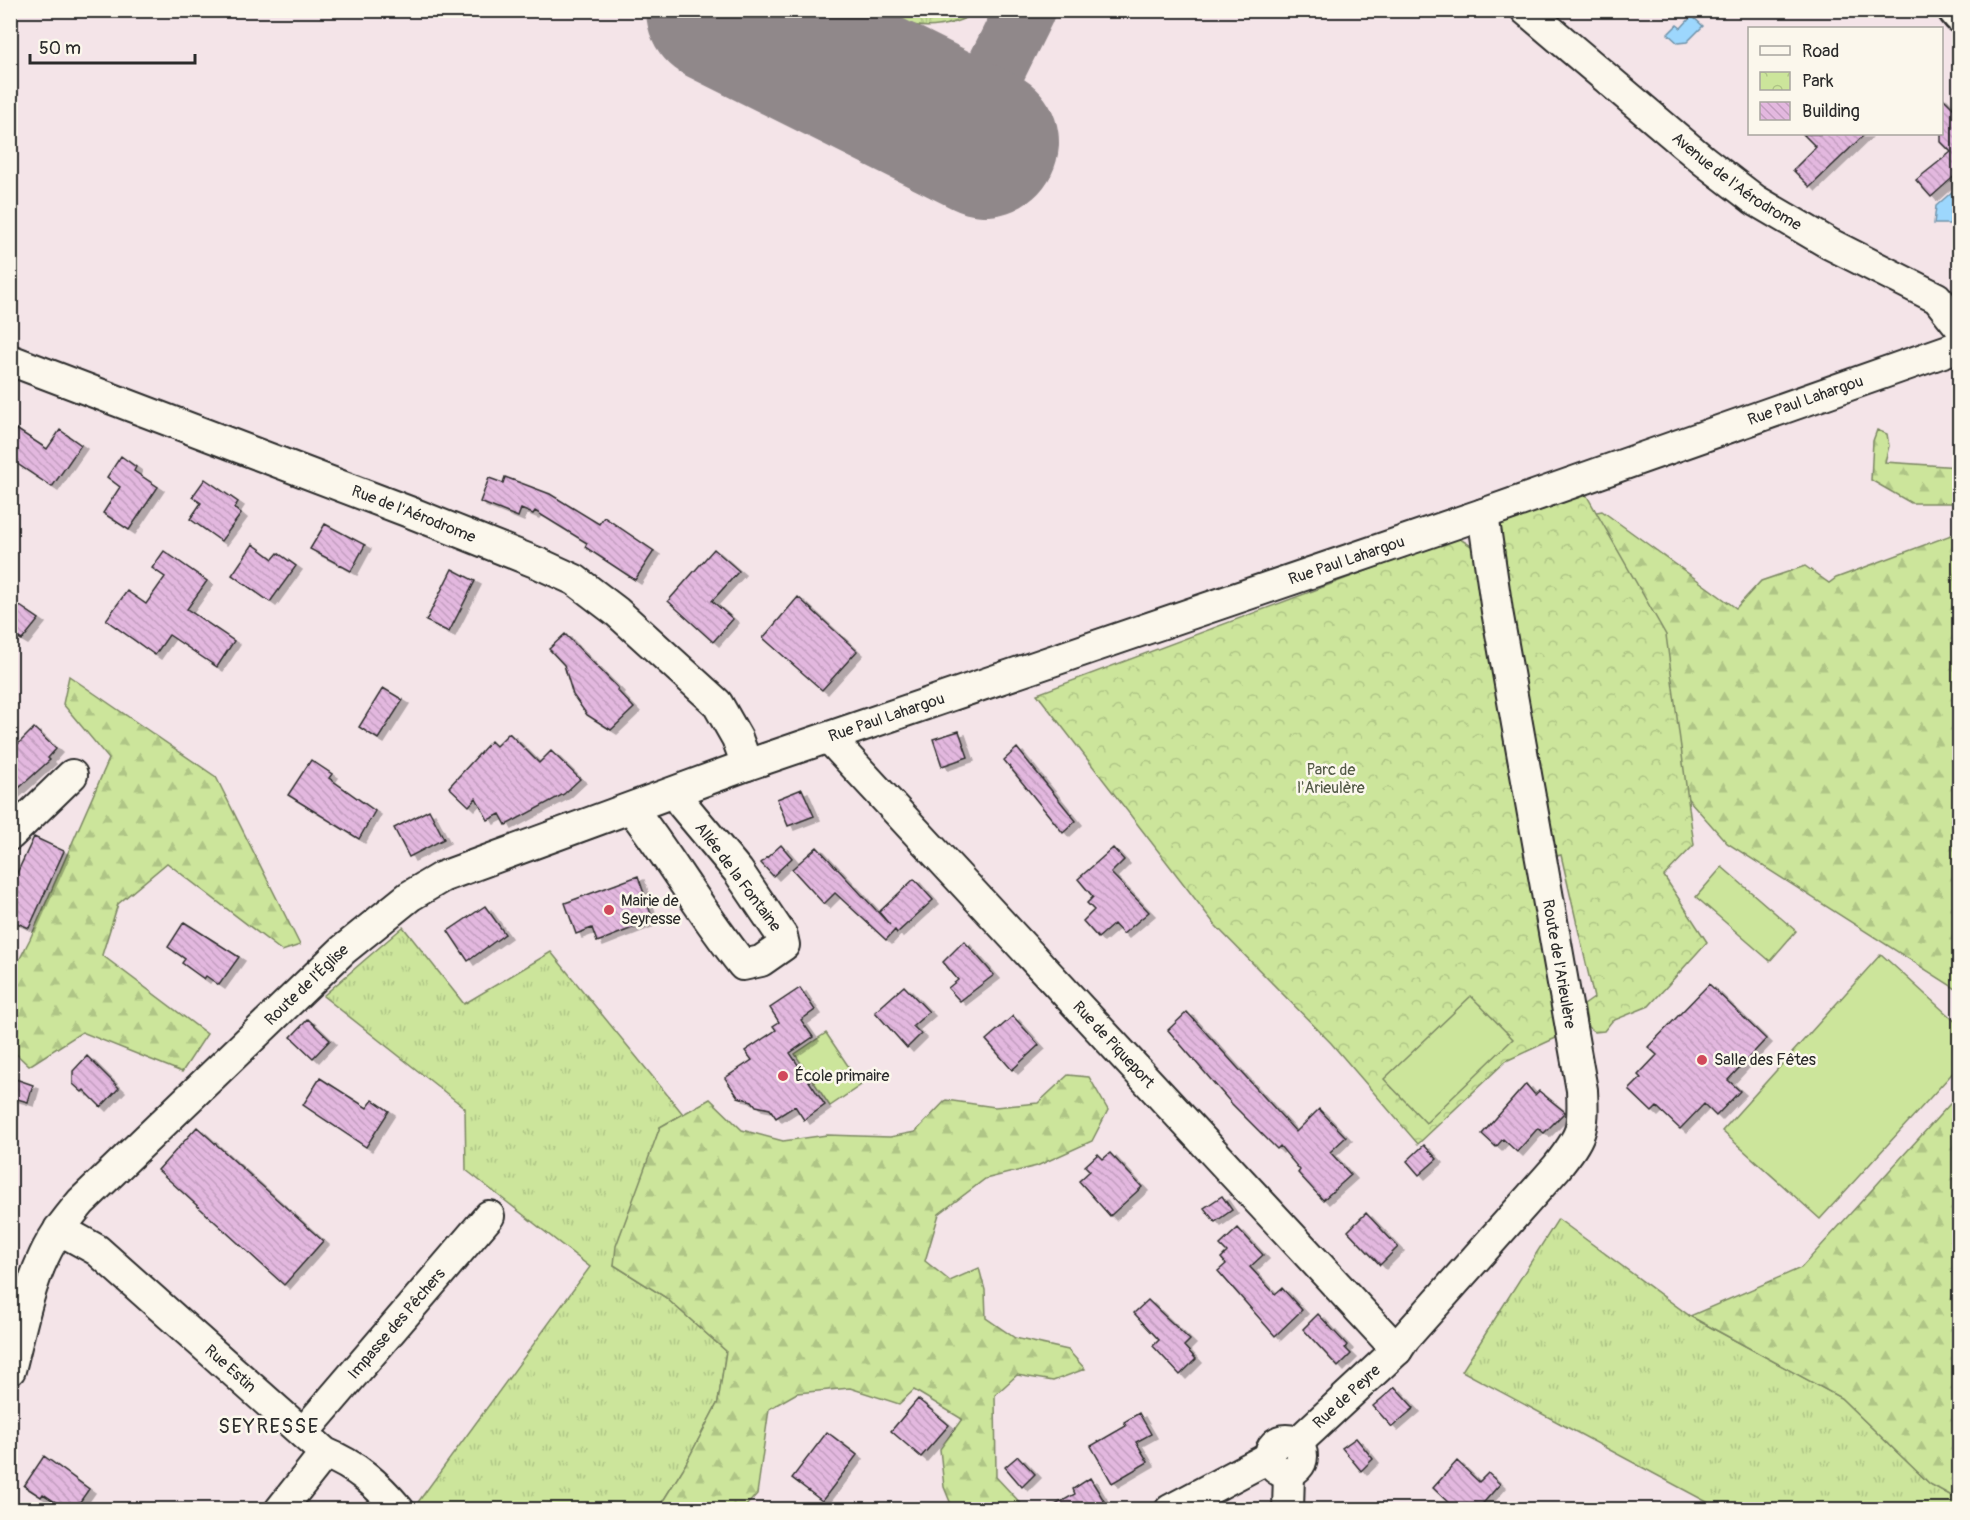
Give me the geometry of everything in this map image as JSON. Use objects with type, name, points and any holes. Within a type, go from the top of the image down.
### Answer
[{"type":"main road","points":[[1955,10],[1959,16]]},
{"type":"street","name":"Avenue de l'Aérodrome","points":[[1526,10],[1702,160],[1755,200],[1830,244],[1937,298],[1955,341]]},
{"type":"street","name":"Rue Paul Lahargou","points":[[747,765],[830,739],[1483,513],[1955,341]]},
{"type":"street","name":"Rue de l'Aérodrome","points":[[10,360],[401,509],[575,580],[616,612],[717,703],[737,738],[747,765]]},
{"type":"street","name":"Route de l'Arieulère","points":[[1397,1350],[1405,1338],[1557,1167],[1578,1140],[1583,1123],[1582,1090],[1497,611],[1483,513]]},
{"type":"street","name":"Rue de Piqueport","points":[[830,739],[1397,1350]]},
{"type":"street","name":"Route de l'Église","points":[[10,1370],[29,1297],[44,1256],[59,1229],[108,1174],[343,950],[410,896],[442,877],[679,792],[747,765]]},
{"type":"street","points":[[10,835],[72,775]]},
{"type":"street","name":"Allée de la Fontaine","points":[[632,809],[667,854],[727,945],[743,965],[761,961],[784,945],[782,936],[738,871],[682,804],[679,792]]},
{"type":"street","name":"Impasse des Pêchers","points":[[303,1432],[489,1216]]},
{"type":"street","name":"Rue Estin","points":[[59,1229],[97,1250],[325,1453],[346,1461],[373,1481],[399,1509]]},
{"type":"street","name":"Rue de Peyre","points":[[1170,1509],[1279,1465],[1276,1443],[1290,1440],[1297,1443],[1397,1350]]},
{"type":"street","points":[[280,1509],[325,1453]]},
{"type":"street","points":[[1279,1465],[1288,1509]]},
{"type":"green space","points":[[874,11],[980,11],[952,23],[927,27],[902,23]]},
{"type":"green space","points":[[1877,430],[1887,434],[1889,446],[1885,462],[1959,467],[1959,503],[1911,503],[1871,480],[1873,441]]},
{"type":"green space","points":[[1583,489],[1666,635],[1694,845],[1664,876],[1707,942],[1649,1006],[1612,1021],[1604,1031],[1595,1032],[1588,1027],[1584,1005],[1594,998],[1561,855],[1553,857],[1493,523]]},
{"type":"green space","points":[[1602,511],[1736,608],[1761,581],[1805,566],[1829,583],[1836,578],[1959,532],[1959,991],[1727,843],[1509,596],[1503,529]]},
{"type":"green space","name":"Parc de l'Arieulère","points":[[1457,537],[1476,549],[1558,1037],[1506,1061],[1418,1144],[1331,1043],[1216,926],[1037,694]]},
{"type":"green space","points":[[69,676],[216,777],[300,945],[282,951],[167,863],[118,904],[102,955],[207,1034],[182,1072],[82,1032],[29,1066],[11,1049],[11,976],[30,939],[109,759],[63,704]]},
{"type":"green space","points":[[1722,867],[1796,931],[1770,961],[1696,897]]},
{"type":"green space","points":[[403,927],[464,1004],[551,952],[683,1114],[660,1127],[614,1265],[665,1297],[726,1351],[718,1402],[683,1469],[658,1509],[413,1509],[590,1267],[466,1170],[465,1108],[323,996]]},
{"type":"green space","points":[[1881,954],[1959,1025],[1959,1066],[1820,1219],[1722,1131]]},
{"type":"green space","points":[[1471,996],[1513,1039],[1426,1123],[1384,1079]]},
{"type":"green space","points":[[826,1033],[861,1085],[830,1106],[795,1054]]},
{"type":"green space","points":[[1068,1075],[1089,1077],[1108,1110],[1092,1141],[1037,1166],[985,1179],[939,1214],[925,1261],[950,1281],[979,1268],[985,1290],[986,1318],[1015,1338],[1068,1350],[1085,1369],[1053,1381],[1017,1375],[995,1395],[996,1477],[1026,1509],[953,1509],[944,1487],[940,1449],[962,1419],[914,1390],[899,1404],[850,1388],[797,1393],[769,1409],[757,1494],[743,1509],[658,1509],[683,1469],[718,1402],[726,1351],[665,1297],[614,1265],[616,1246],[660,1127],[710,1099],[742,1130],[783,1141],[827,1135],[890,1137],[915,1132],[946,1100],[995,1107],[1038,1103]]},
{"type":"green space","points":[[1959,1094],[1959,1500],[1930,1484],[1841,1398],[1690,1316],[1801,1268]]},
{"type":"green space","points":[[1558,1219],[1690,1316],[1841,1398],[1930,1484],[1959,1500],[1959,1509],[1720,1509],[1462,1371]]},
{"type":"water","points":[[1692,16],[1703,26],[1687,42],[1678,43],[1668,34],[1677,25],[1681,28]]},
{"type":"water","points":[[1954,190],[1959,197],[1959,203],[1951,211],[1950,224],[1934,224],[1936,206]]},
{"type":"building","points":[[1943,98],[1959,114],[1959,172],[1931,197],[1916,180],[1951,152],[1941,142]]},
{"type":"building","points":[[1804,135],[1864,135],[1810,187],[1793,170],[1816,147]]},
{"type":"building","points":[[10,425],[47,449],[60,430],[81,445],[52,487],[10,459]]},
{"type":"building","points":[[121,456],[136,467],[134,471],[158,487],[129,530],[103,513],[120,487],[107,477]]},
{"type":"building","points":[[505,477],[550,494],[599,524],[604,517],[654,551],[635,580],[585,547],[587,543],[535,511],[533,514],[521,509],[518,517],[480,502],[489,478],[503,483]]},
{"type":"building","points":[[205,479],[238,502],[234,508],[241,514],[221,541],[190,519],[201,503],[192,497]]},
{"type":"building","points":[[325,524],[365,545],[351,571],[310,549]]},
{"type":"building","points":[[253,544],[273,559],[278,553],[296,566],[270,602],[232,575]]},
{"type":"building","points":[[714,549],[739,571],[712,601],[733,619],[713,642],[668,601]]},
{"type":"building","points":[[164,551],[207,581],[187,609],[234,641],[217,667],[169,635],[155,655],[106,620],[127,591],[146,604],[165,577],[152,568]]},
{"type":"building","points":[[452,569],[475,581],[449,632],[426,621]]},
{"type":"building","points":[[798,597],[857,651],[822,690],[763,638]]},
{"type":"building","points":[[20,606],[39,619],[22,640],[10,633],[10,619]]},
{"type":"building","points":[[565,634],[618,688],[617,690],[634,708],[611,730],[587,715],[573,695],[564,665],[549,649]]},
{"type":"building","points":[[383,688],[403,700],[378,739],[359,727]]},
{"type":"building","points":[[34,728],[56,749],[48,758],[50,760],[10,796],[10,752]]},
{"type":"building","points":[[959,731],[968,757],[942,766],[933,739]]},
{"type":"building","points":[[509,733],[539,763],[551,751],[580,779],[564,794],[506,825],[500,814],[488,820],[476,798],[469,806],[449,787],[491,741],[496,746]]},
{"type":"building","points":[[1017,748],[1076,821],[1063,833],[1004,760]]},
{"type":"building","points":[[311,760],[332,774],[329,778],[375,811],[359,839],[288,795]]},
{"type":"building","points":[[802,789],[814,816],[788,826],[777,799]]},
{"type":"building","points":[[429,810],[444,839],[409,857],[394,828]]},
{"type":"building","points":[[34,837],[64,851],[29,928],[10,920],[10,888]]},
{"type":"building","points":[[781,845],[792,858],[773,876],[761,863]]},
{"type":"building","points":[[817,847],[890,925],[879,912],[914,879],[933,900],[886,940],[835,893],[824,904],[792,869]]},
{"type":"building","points":[[1113,848],[1124,860],[1111,873],[1149,912],[1123,934],[1114,924],[1098,938],[1083,921],[1094,910],[1087,903],[1093,897],[1078,879]]},
{"type":"building","name":"Mairie de Seyresse","points":[[638,876],[653,920],[597,942],[592,928],[576,934],[565,903]]},
{"type":"building","points":[[485,906],[505,934],[468,961],[448,931]]},
{"type":"building","points":[[184,922],[239,957],[219,985],[206,976],[204,979],[182,963],[185,959],[168,947]]},
{"type":"building","points":[[964,941],[994,975],[960,1001],[948,988],[958,980],[943,962]]},
{"type":"building","name":"Salle des Fêtes","points":[[1709,984],[1766,1039],[1728,1080],[1740,1091],[1716,1116],[1704,1104],[1680,1129],[1657,1107],[1652,1112],[1629,1090],[1641,1078],[1638,1075],[1657,1055],[1648,1047]]},
{"type":"building","points":[[904,986],[929,1012],[913,1026],[921,1034],[907,1048],[875,1012]]},
{"type":"building","points":[[800,988],[815,1010],[801,1020],[813,1037],[790,1053],[825,1105],[804,1120],[795,1106],[776,1118],[770,1109],[756,1106],[752,1101],[738,1097],[725,1078],[752,1060],[745,1051],[776,1030],[773,1026],[779,1022],[770,1008]]},
{"type":"building","points":[[1187,1012],[1296,1132],[1319,1109],[1346,1137],[1330,1152],[1351,1175],[1323,1200],[1298,1173],[1300,1170],[1280,1146],[1277,1149],[1232,1104],[1168,1030]]},
{"type":"building","points":[[1013,1016],[1039,1045],[1012,1070],[986,1040]]},
{"type":"building","points":[[308,1019],[330,1040],[313,1058],[291,1037]]},
{"type":"building","points":[[87,1056],[119,1088],[101,1107],[84,1090],[82,1092],[73,1084],[73,1071]]},
{"type":"building","points":[[10,1077],[33,1085],[28,1102],[10,1097]]},
{"type":"building","points":[[320,1078],[367,1108],[373,1100],[389,1111],[366,1147],[303,1105]]},
{"type":"building","points":[[1526,1084],[1535,1095],[1539,1091],[1565,1112],[1544,1133],[1538,1128],[1517,1152],[1503,1139],[1496,1147],[1482,1134]]},
{"type":"building","points":[[197,1127],[323,1241],[284,1285],[158,1170]]},
{"type":"building","points":[[1424,1145],[1437,1159],[1419,1175],[1407,1161]]},
{"type":"building","points":[[1110,1153],[1142,1187],[1110,1216],[1079,1181],[1090,1171],[1085,1166],[1098,1154],[1103,1159]]},
{"type":"building","points":[[1222,1196],[1232,1210],[1215,1222],[1204,1208]]},
{"type":"building","points":[[1366,1213],[1398,1247],[1380,1265],[1348,1231]]},
{"type":"building","points":[[1238,1228],[1263,1255],[1250,1267],[1275,1294],[1282,1288],[1302,1310],[1275,1336],[1218,1271],[1226,1264],[1221,1258],[1227,1252],[1220,1245]]},
{"type":"building","points":[[1148,1300],[1190,1340],[1184,1346],[1196,1359],[1180,1375],[1153,1346],[1159,1340],[1134,1313]]},
{"type":"building","points":[[1318,1314],[1347,1345],[1345,1348],[1351,1354],[1338,1367],[1303,1329]]},
{"type":"building","points":[[1395,1387],[1414,1408],[1392,1427],[1373,1406]]},
{"type":"building","points":[[918,1399],[949,1425],[921,1457],[891,1431]]},
{"type":"building","points":[[1139,1413],[1151,1434],[1136,1442],[1148,1462],[1112,1483],[1091,1446],[1126,1426],[1124,1422]]},
{"type":"building","points":[[827,1432],[857,1455],[822,1501],[792,1478]]},
{"type":"building","points":[[1356,1438],[1373,1459],[1361,1471],[1342,1448]]},
{"type":"building","points":[[44,1456],[89,1489],[75,1509],[66,1509],[43,1494],[41,1497],[24,1486]]},
{"type":"building","points":[[1018,1456],[1035,1474],[1022,1487],[1005,1467]]},
{"type":"building","points":[[1457,1461],[1479,1482],[1488,1473],[1500,1484],[1478,1509],[1455,1509],[1433,1488]]},
{"type":"building","points":[[1090,1478],[1109,1509],[1048,1509],[1075,1494],[1073,1489]]},
{"type":"taxiway","points":[[878,85],[940,114],[952,115],[970,109],[986,89],[1025,10]]},
{"type":"runway","points":[[720,10],[985,142]]},
{"type":"place","name":"Mairie de Seyresse","points":[[609,910]]},
{"type":"place","name":"Salle des Fêtes","points":[[1702,1060]]},
{"type":"place","name":"École primaire","points":[[783,1076]]},
{"type":"district","name":"SEYRESSE","points":[[269,1426]]}]
